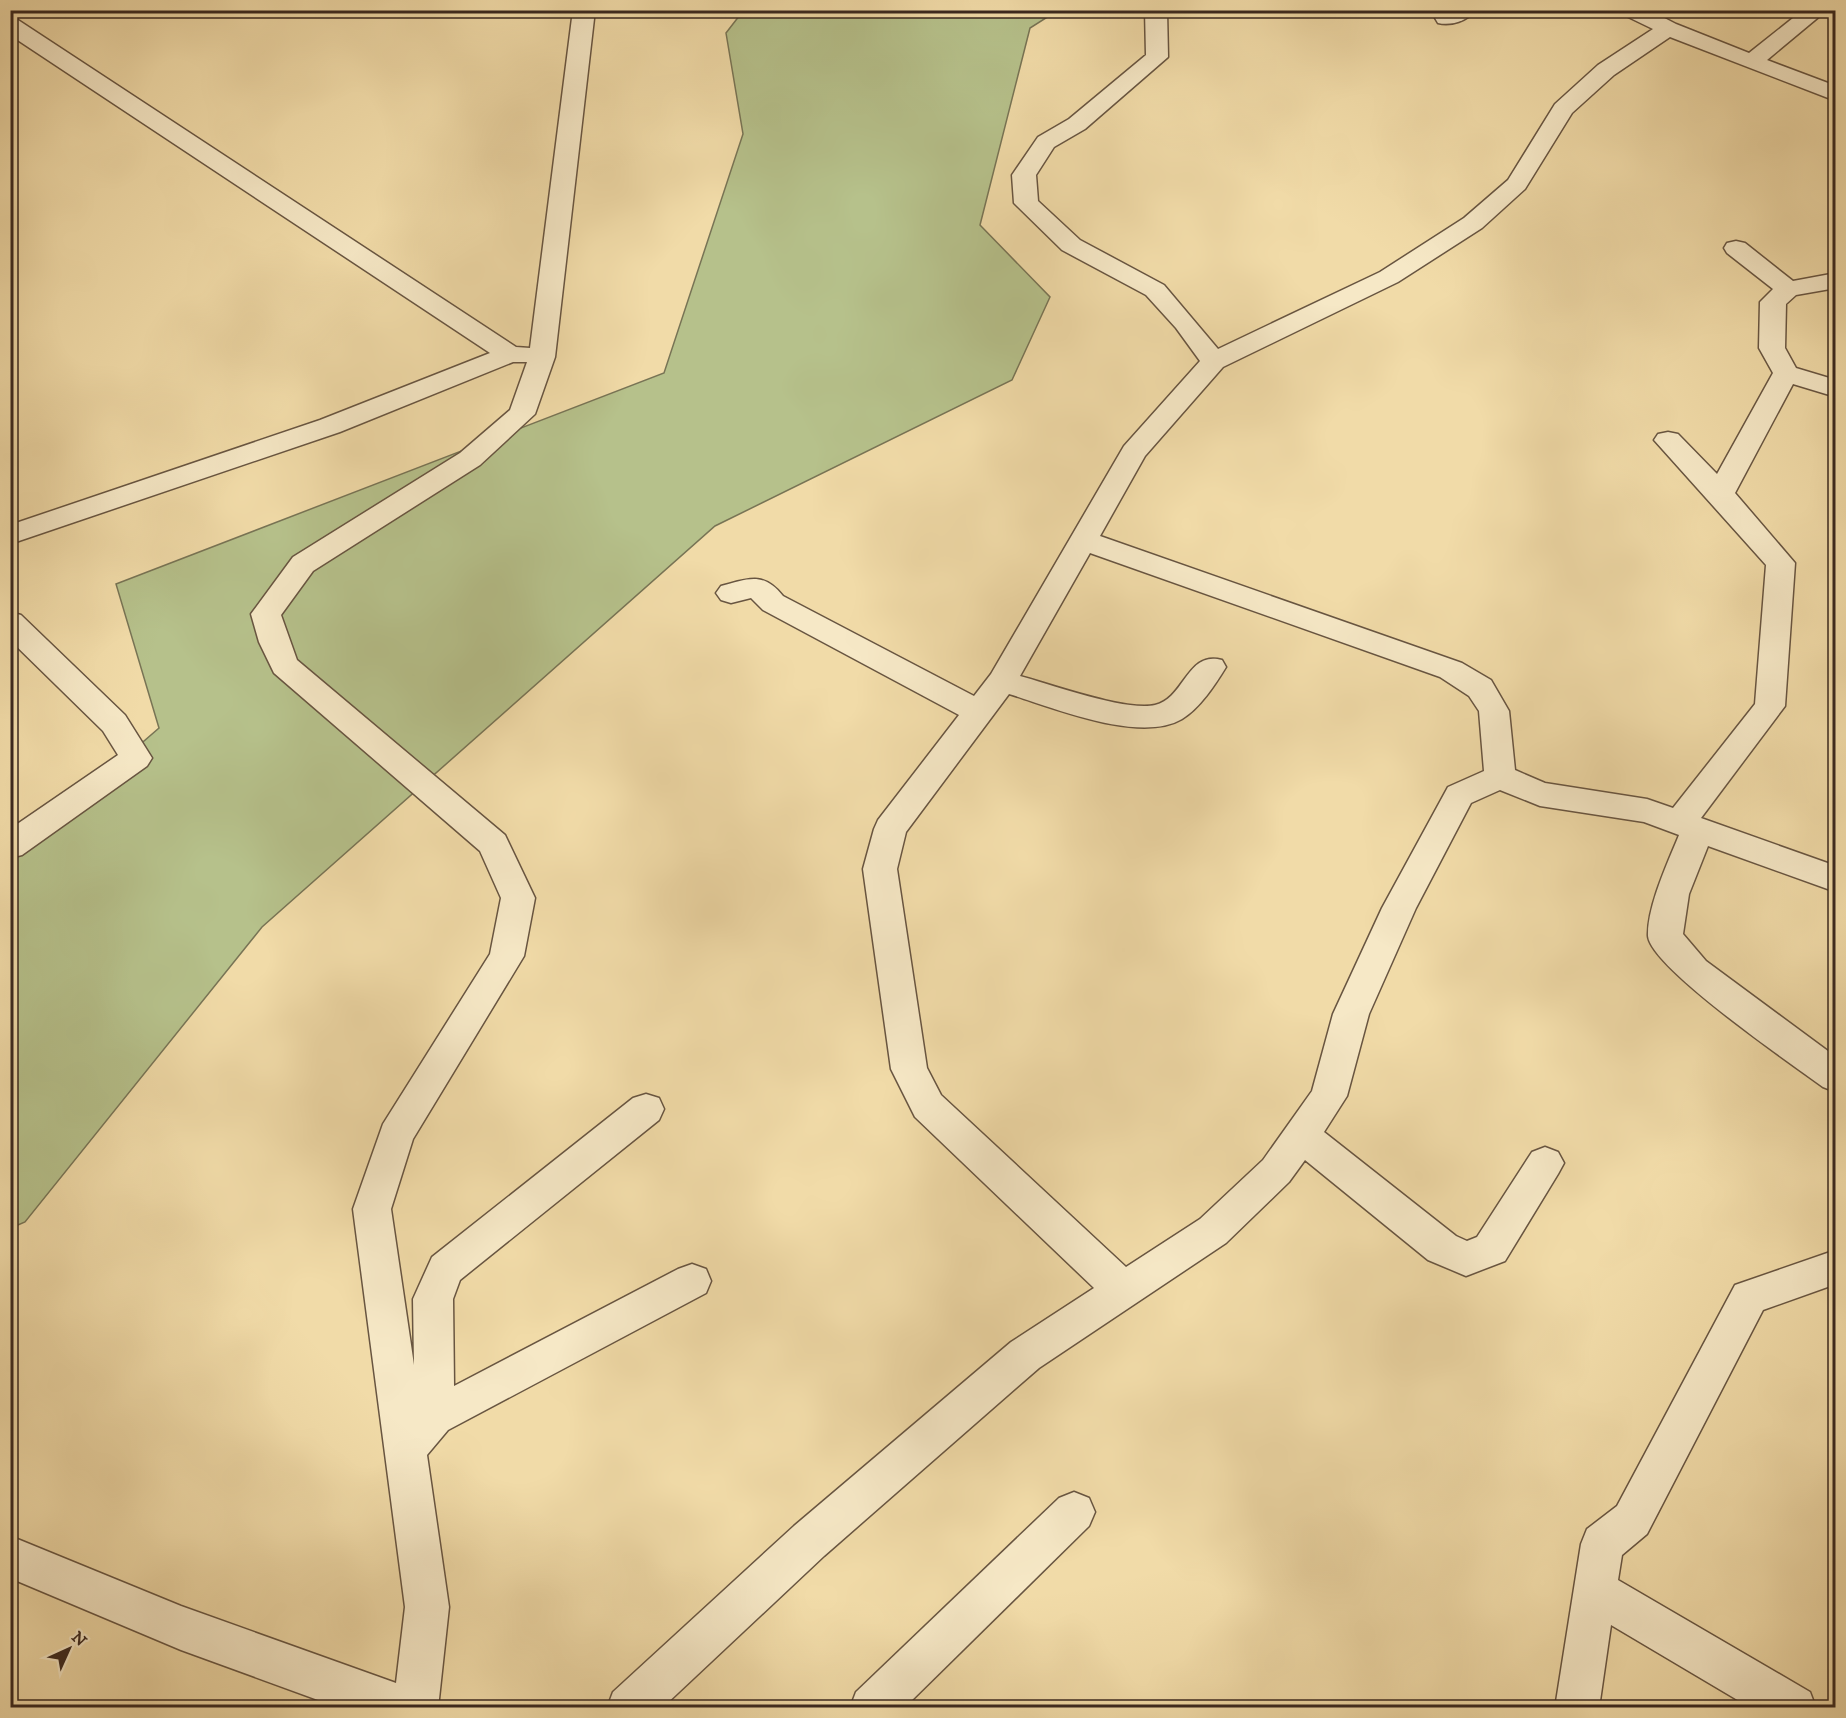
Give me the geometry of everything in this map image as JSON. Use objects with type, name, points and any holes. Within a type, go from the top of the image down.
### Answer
[{"type":"street","points":[[416,1707],[427,1607],[372,1209],[396,1135],[507,956],[518,898],[493,843],[285,666],[274,642],[266,614],[303,564],[470,459],[522,414],[526,355],[584,10]]},
{"type":"street","points":[[1156,10],[1156,57],[1077,124],[1046,142],[1024,175],[1026,203],[1071,245],[1155,290],[1185,323],[1214,361]]},
{"type":"street","points":[[1632,10],[1668,29],[1836,94]]},
{"type":"street","points":[[1751,62],[1817,10]]},
{"type":"street","points":[[10,25],[526,355]]},
{"type":"street","points":[[1124,1291],[928,1106],[909,1069],[880,870],[890,829],[1002,681],[1134,452],[1214,361],[1389,277],[1473,224],[1517,183],[1563,109],[1606,70],[1668,29]]},
{"type":"street","points":[[1736,248],[1788,289]]},
{"type":"street","points":[[1836,280],[1788,289],[1773,302],[1772,348],[1786,373],[1836,389]]},
{"type":"street","points":[[10,536],[330,426],[526,355]]},
{"type":"street","points":[[1720,494],[1786,373]]},
{"type":"street","points":[[1668,440],[1720,494],[1780,563],[1770,706],[1689,826],[1672,894],[1665,937],[1694,971],[1836,1077]]},
{"type":"street","points":[[1083,540],[1451,670],[1480,688],[1494,711],[1500,777]]},
{"type":"street","points":[[731,593],[753,588],[763,590],[773,603],[979,712]]},
{"type":"street","points":[[10,622],[114,723],[136,758],[10,846]]},
{"type":"street","points":[[1002,681],[1122,716],[1161,716],[1181,704],[1211,668]]},
{"type":"street","points":[[628,1707],[809,1540],[1025,1355],[1213,1231],[1276,1171],[1329,1096],[1351,1014],[1399,908],[1459,795],[1500,777],[1540,794],[1647,811],[1834,875]]},
{"type":"street","points":[[434,1417],[433,1299],[446,1269],[646,1109]]},
{"type":"street","points":[[1301,1136],[1442,1248],[1466,1259],[1491,1249],[1545,1163]]},
{"type":"street","points":[[1577,1707],[1602,1544],[1632,1520],[1749,1297],[1836,1267]]},
{"type":"street","points":[[406,1448],[434,1417],[692,1281]]},
{"type":"street","points":[[872,1707],[1074,1512]]},
{"type":"street","points":[[10,1557],[181,1628],[403,1707]]},
{"type":"street","points":[[1595,1591],[1794,1707]]},
{"type":"green space","points":[[743,11],[1057,11],[1030,28],[980,225],[1050,297],[1012,380],[715,526],[262,927],[25,1222],[11,1228],[10,857],[159,728],[116,584],[664,373],[743,134],[726,33]]}]
